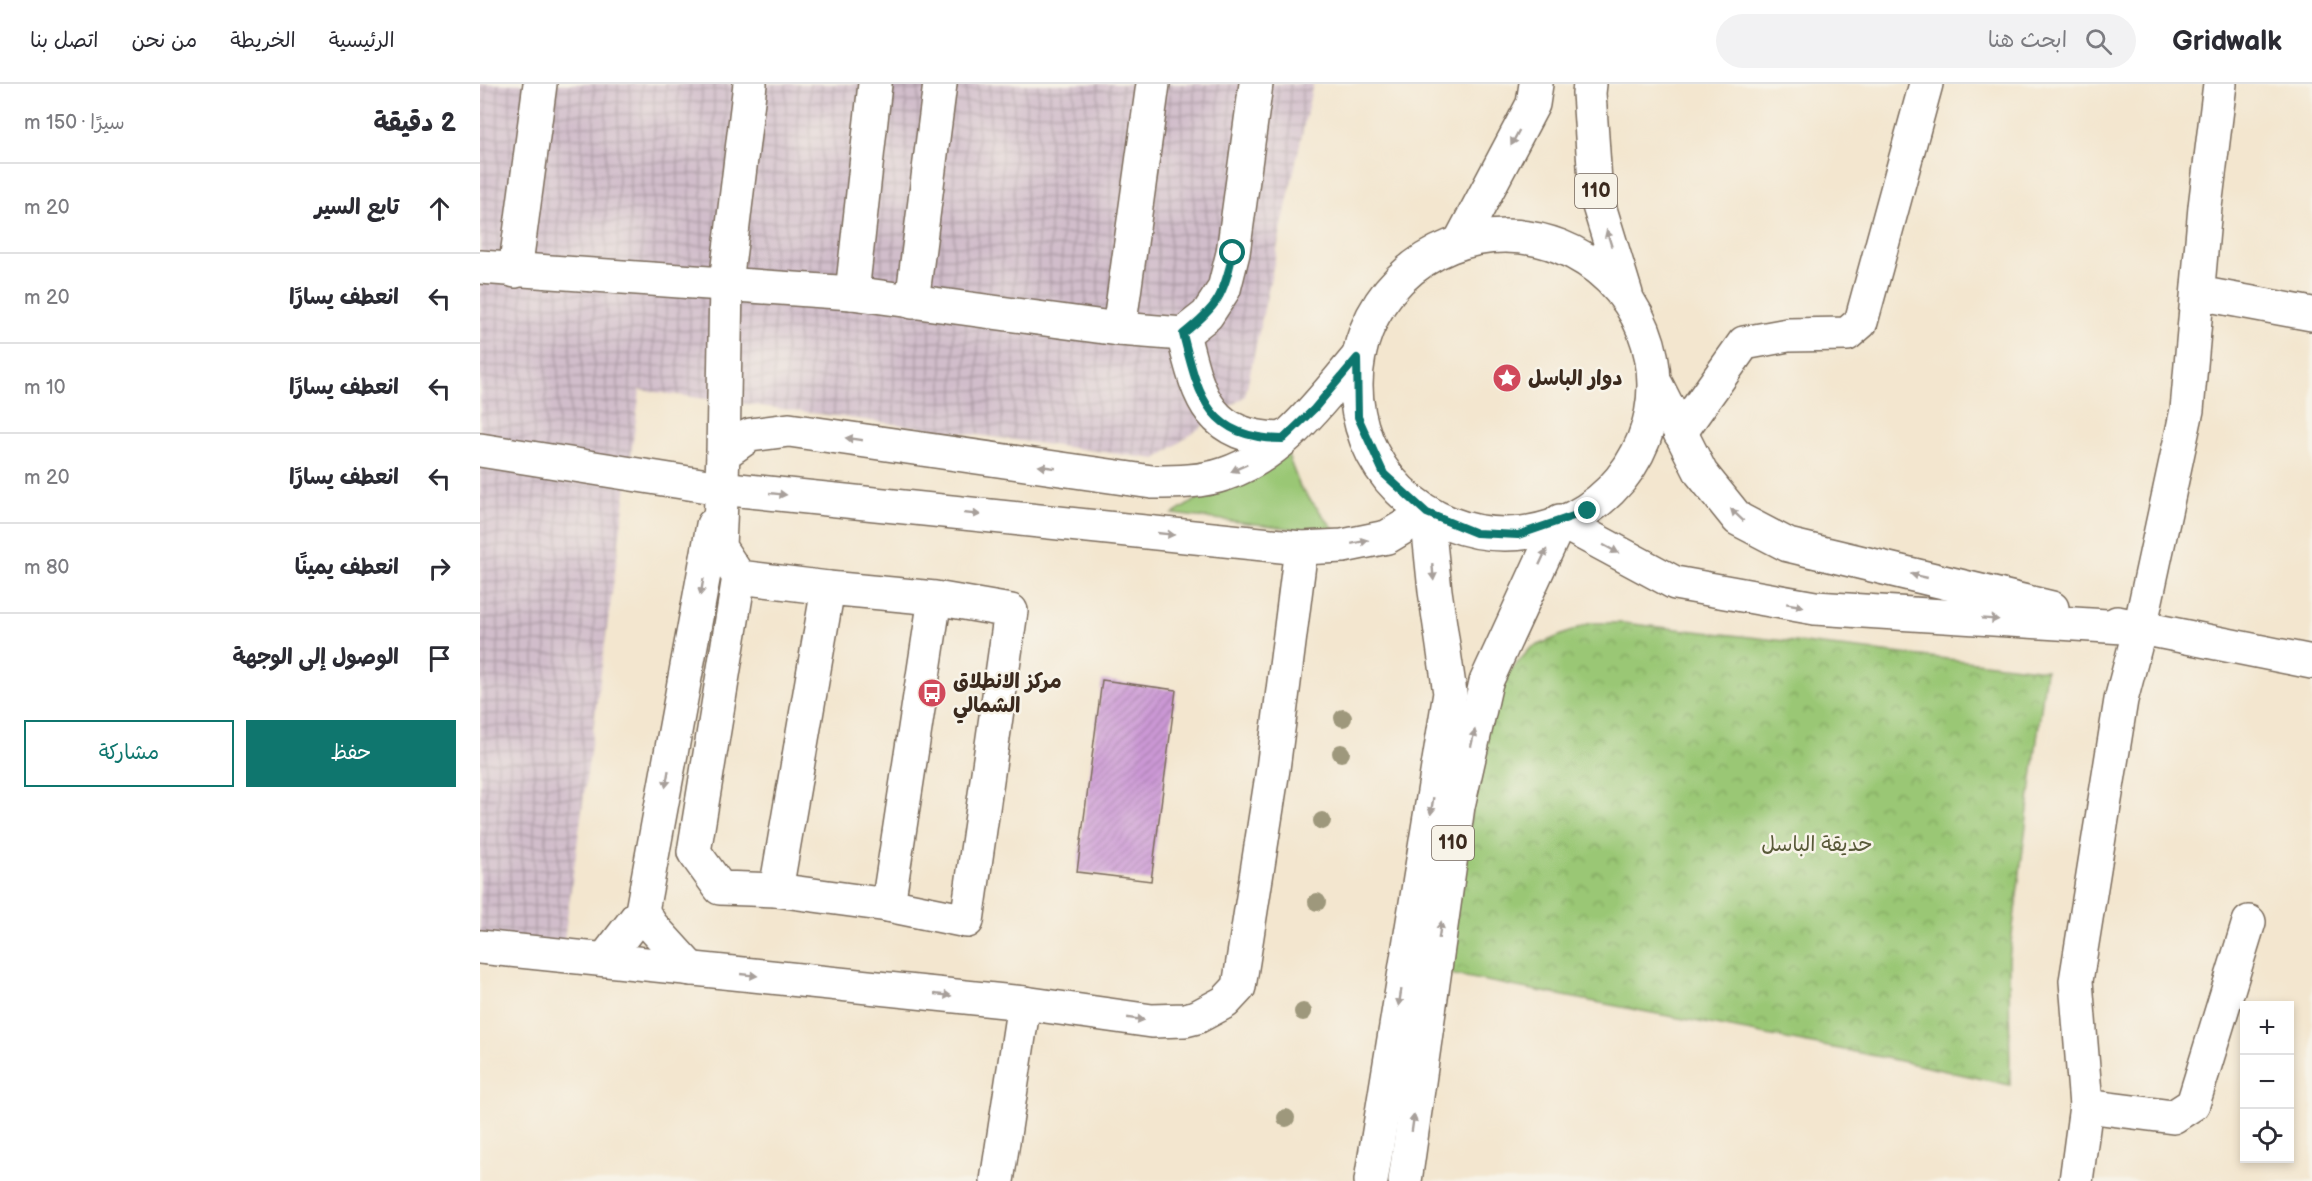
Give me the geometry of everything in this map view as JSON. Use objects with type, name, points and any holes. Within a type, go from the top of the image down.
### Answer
[{"type":"street","points":[[515,271],[540,84]]},
{"type":"street","points":[[739,577],[935,598],[1011,611],[967,921],[888,905],[776,890],[720,888],[694,852],[739,577],[719,547],[720,488],[723,454],[726,283],[750,84]]},
{"type":"street","points":[[852,293],[875,84]]},
{"type":"street","points":[[912,302],[940,84]]},
{"type":"street","points":[[1119,329],[1153,84]]},
{"type":"street","points":[[480,267],[852,293],[1119,329],[1183,334],[1207,315],[1224,289],[1233,253],[1256,84]]},
{"type":"street","points":[[1460,242],[1533,104],[1536,84]]},
{"type":"street","name":"110","points":[[1590,84],[1596,196],[1626,294],[1648,335],[1657,386],[1640,455],[1588,511],[1518,535],[1476,533],[1427,513],[1384,474],[1358,417],[1357,358],[1377,307],[1408,270],[1460,242],[1507,235],[1572,250],[1626,294]]},
{"type":"street","points":[[1680,432],[1744,343],[1788,335],[1847,334],[1861,322],[1926,84]]},
{"type":"street","points":[[2076,1181],[2086,1106],[2076,981],[2121,700],[2140,628],[2187,410],[2205,207],[2220,84]]},
{"type":"street","points":[[2198,293],[2312,314]]},
{"type":"street","points":[[1183,334],[1196,386],[1206,405],[1221,421],[1240,432],[1261,439],[1283,439]]},
{"type":"street","points":[[723,454],[750,435],[789,430],[1152,482],[1175,482],[1224,475],[1254,461],[1283,439],[1314,409],[1357,358]]},
{"type":"street","points":[[1657,386],[1701,473],[1738,519],[1788,545],[2140,628],[2312,662]]},
{"type":"street","points":[[480,450],[720,488],[1301,548],[1343,546],[1387,537],[1427,513]]},
{"type":"street","points":[[605,959],[642,911],[720,488]]},
{"type":"street","name":"110","points":[[1371,1181],[1450,693],[1435,591],[1427,513]]},
{"type":"street","points":[[1560,521],[1675,583],[1815,608],[2140,628]]},
{"type":"street","name":"110","points":[[1405,1181],[1458,806],[1486,682],[1560,521]]},
{"type":"street","points":[[480,947],[1024,1003],[1152,1021],[1185,1020],[1211,1011],[1225,1002],[1239,987],[1273,769],[1301,548]]},
{"type":"street","points":[[776,890],[828,588]]},
{"type":"street","points":[[888,905],[935,598]]},
{"type":"street","points":[[642,911],[651,925],[691,969]]},
{"type":"street","points":[[2086,1106],[2173,1118],[2193,1104],[2249,922]]},
{"type":"street","points":[[997,1181],[1024,1003]]},
{"type":"shaded area","points":[[480,84],[1313,84],[1245,396],[1156,459],[640,390],[563,947],[480,938]]},
{"type":"green space","points":[[1284,445],[1300,487],[1338,534],[1173,514]]},
{"type":"green space","name":"حديقة الباسل","points":[[1590,623],[1623,623],[2046,670],[2009,958],[2010,1085],[1886,1058],[1445,973],[1490,693],[1531,648]]},
{"type":"building","points":[[1102,680],[1176,690],[1151,881],[1077,872]]},
{"type":"place","name":"دوار الباسل","points":[[1507,378]]},
{"type":"place","name":"مركز الانطلاق الشمالي","points":[[932,693]]},
{"type":"route","points":[[1233,253],[1224,289],[1207,315],[1183,334],[1196,386],[1206,405],[1221,421],[1240,432],[1261,439],[1283,439],[1314,409],[1357,358],[1358,417],[1384,474],[1427,513],[1476,533],[1518,535],[1588,511]]}]
